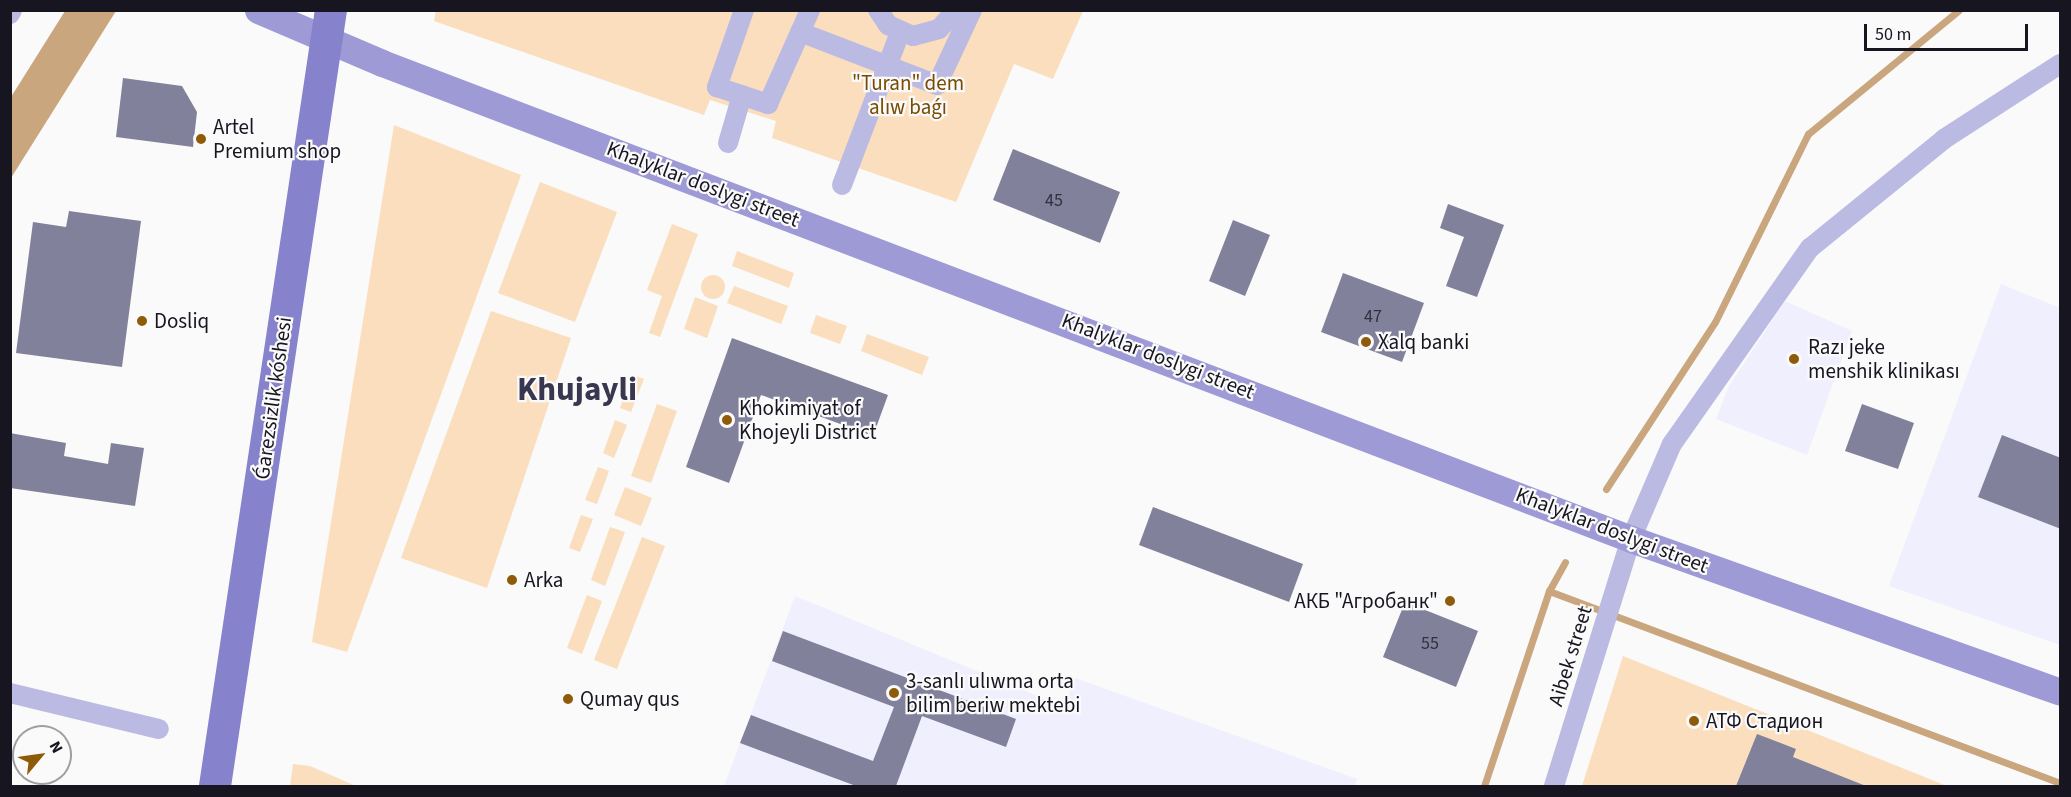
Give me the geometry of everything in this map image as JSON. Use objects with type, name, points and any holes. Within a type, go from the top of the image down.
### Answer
[{"type":"main road","name":"Ǵarezsizlik kóshesi","points":[[215,786],[329,25]]},
{"type":"street","name":"Khalyklar doslygi street","points":[[258,10],[329,25],[1631,539],[2061,692]]},
{"type":"street","points":[[744,10],[717,87],[768,104],[810,10]]},
{"type":"street","points":[[878,10],[900,32],[927,34],[965,11]]},
{"type":"street","points":[[800,32],[937,85],[965,11]]},
{"type":"street","points":[[842,185],[900,32]]},
{"type":"street","name":"Aibek street","points":[[1554,786],[1631,539],[1672,444],[1810,248],[1944,139],[2061,64]]},
{"type":"street","points":[[728,143],[742,95]]},
{"type":"street","points":[[10,693],[159,729]]},
{"type":"shaded area","points":[[65,11],[116,11],[11,178],[11,97]]},
{"type":"shaded area","points":[[2001,284],[2060,308],[2060,645],[1889,586]]},
{"type":"shaded area","name":"Razı jeke menshik klinikası","points":[[1785,301],[1852,331],[1807,455],[1716,419],[1729,386]]},
{"type":"shaded area","name":"3-sanlı ulıwma orta bilim beriw mektebi","points":[[795,596],[1064,707],[1075,678],[1357,779],[1354,786],[724,786]]},
{"type":"green space","name":"\"Turan\" dem alıw baǵı","points":[[436,10],[1083,11],[1053,79],[1014,64],[956,202],[772,138],[776,121],[710,100],[704,115],[434,21]]},
{"type":"green space","points":[[394,125],[521,175],[347,652],[312,642]]},
{"type":"green space","points":[[540,182],[617,212],[575,322],[498,293]]},
{"type":"green space","points":[[672,224],[698,234],[660,337],[649,333],[662,296],[647,290]]},
{"type":"green space","points":[[737,251],[794,273],[789,288],[732,266]]},
{"type":"green space","points":[[713,275],[722,278],[725,287],[722,296],[713,299],[704,296],[701,287],[704,278]]},
{"type":"green space","points":[[734,286],[788,306],[781,324],[727,303]]},
{"type":"green space","points":[[695,297],[718,306],[707,338],[684,329]]},
{"type":"green space","points":[[491,311],[571,338],[487,588],[401,558]]},
{"type":"green space","points":[[816,315],[847,326],[840,344],[810,333]]},
{"type":"green space","points":[[867,334],[929,357],[922,375],[861,351]]},
{"type":"green space","points":[[632,375],[644,379],[631,412],[620,408]]},
{"type":"green space","points":[[657,404],[677,411],[651,483],[631,476]]},
{"type":"green space","points":[[615,420],[627,425],[614,458],[603,453]]},
{"type":"green space","points":[[598,467],[609,471],[597,504],[585,500]]},
{"type":"green space","points":[[625,487],[652,498],[641,526],[614,515]]},
{"type":"green space","points":[[581,515],[593,519],[580,552],[569,548]]},
{"type":"green space","points":[[610,527],[625,532],[605,586],[591,580]]},
{"type":"green space","points":[[642,537],[665,546],[617,669],[594,660]]},
{"type":"green space","points":[[587,595],[602,601],[582,654],[567,648]]},
{"type":"green space","name":"АТФ Стадион","points":[[1623,656],[1947,786],[1582,786]]},
{"type":"green space","points":[[293,764],[310,766],[356,786],[290,786]]},
{"type":"building","points":[[123,78],[182,86],[197,112],[193,147],[116,137]]},
{"type":"building","points":[[1013,149],[1120,192],[1100,243],[993,200]]},
{"type":"building","points":[[1448,204],[1504,225],[1477,297],[1446,286],[1464,237],[1440,228]]},
{"type":"building","points":[[69,211],[141,221],[122,367],[16,353],[33,222],[66,227]]},
{"type":"building","points":[[1233,220],[1270,235],[1245,296],[1209,281]]},
{"type":"building","points":[[1343,273],[1424,303],[1402,362],[1321,332]]},
{"type":"building","name":"Khokimiyat of Khojeyli District","points":[[732,338],[888,395],[873,436],[761,395],[729,483],[686,467]]},
{"type":"building","points":[[1862,404],[1914,423],[1898,469],[1845,451]]},
{"type":"building","points":[[10,433],[66,443],[64,456],[108,464],[111,443],[144,448],[135,506],[10,488]]},
{"type":"building","points":[[2002,435],[2061,458],[2061,529],[1978,497]]},
{"type":"building","points":[[1153,507],[1303,564],[1289,602],[1139,545]]},
{"type":"building","points":[[1405,602],[1478,631],[1456,687],[1383,657]]},
{"type":"building","points":[[783,631],[1016,719],[1006,747],[922,716],[896,786],[856,786],[740,743],[751,715],[873,761],[894,707],[772,661]]},
{"type":"building","points":[[1757,734],[1796,749],[1793,757],[1866,786],[1736,786]]},
{"type":"waterway","points":[[1606,489],[1715,322],[1808,134],[1959,10]]},
{"type":"waterway","points":[[1484,786],[1549,591],[1565,562]]},
{"type":"waterway","points":[[1549,591],[2060,783]]},
{"type":"place","name":"Artel Premium shop","points":[[201,139]]},
{"type":"place","name":"Dosliq","points":[[142,321]]},
{"type":"place","name":"Xalq banki","points":[[1366,342]]},
{"type":"place","name":"Razı jeke menshik klinikası","points":[[1794,359]]},
{"type":"place","name":"Khokimiyat of Khojeyli District","points":[[727,420]]},
{"type":"place","name":"Arka","points":[[512,580]]},
{"type":"place","name":"АКБ \"Агробанк\"","points":[[1450,601]]},
{"type":"place","name":"3-sanlı ulıwma orta bilim beriw mektebi","points":[[894,693]]},
{"type":"place","name":"Qumay qus","points":[[568,699]]},
{"type":"place","name":"АТФ Стадион","points":[[1694,721]]},
{"type":"district","name":"Khujayli","points":[[577,390]]}]
